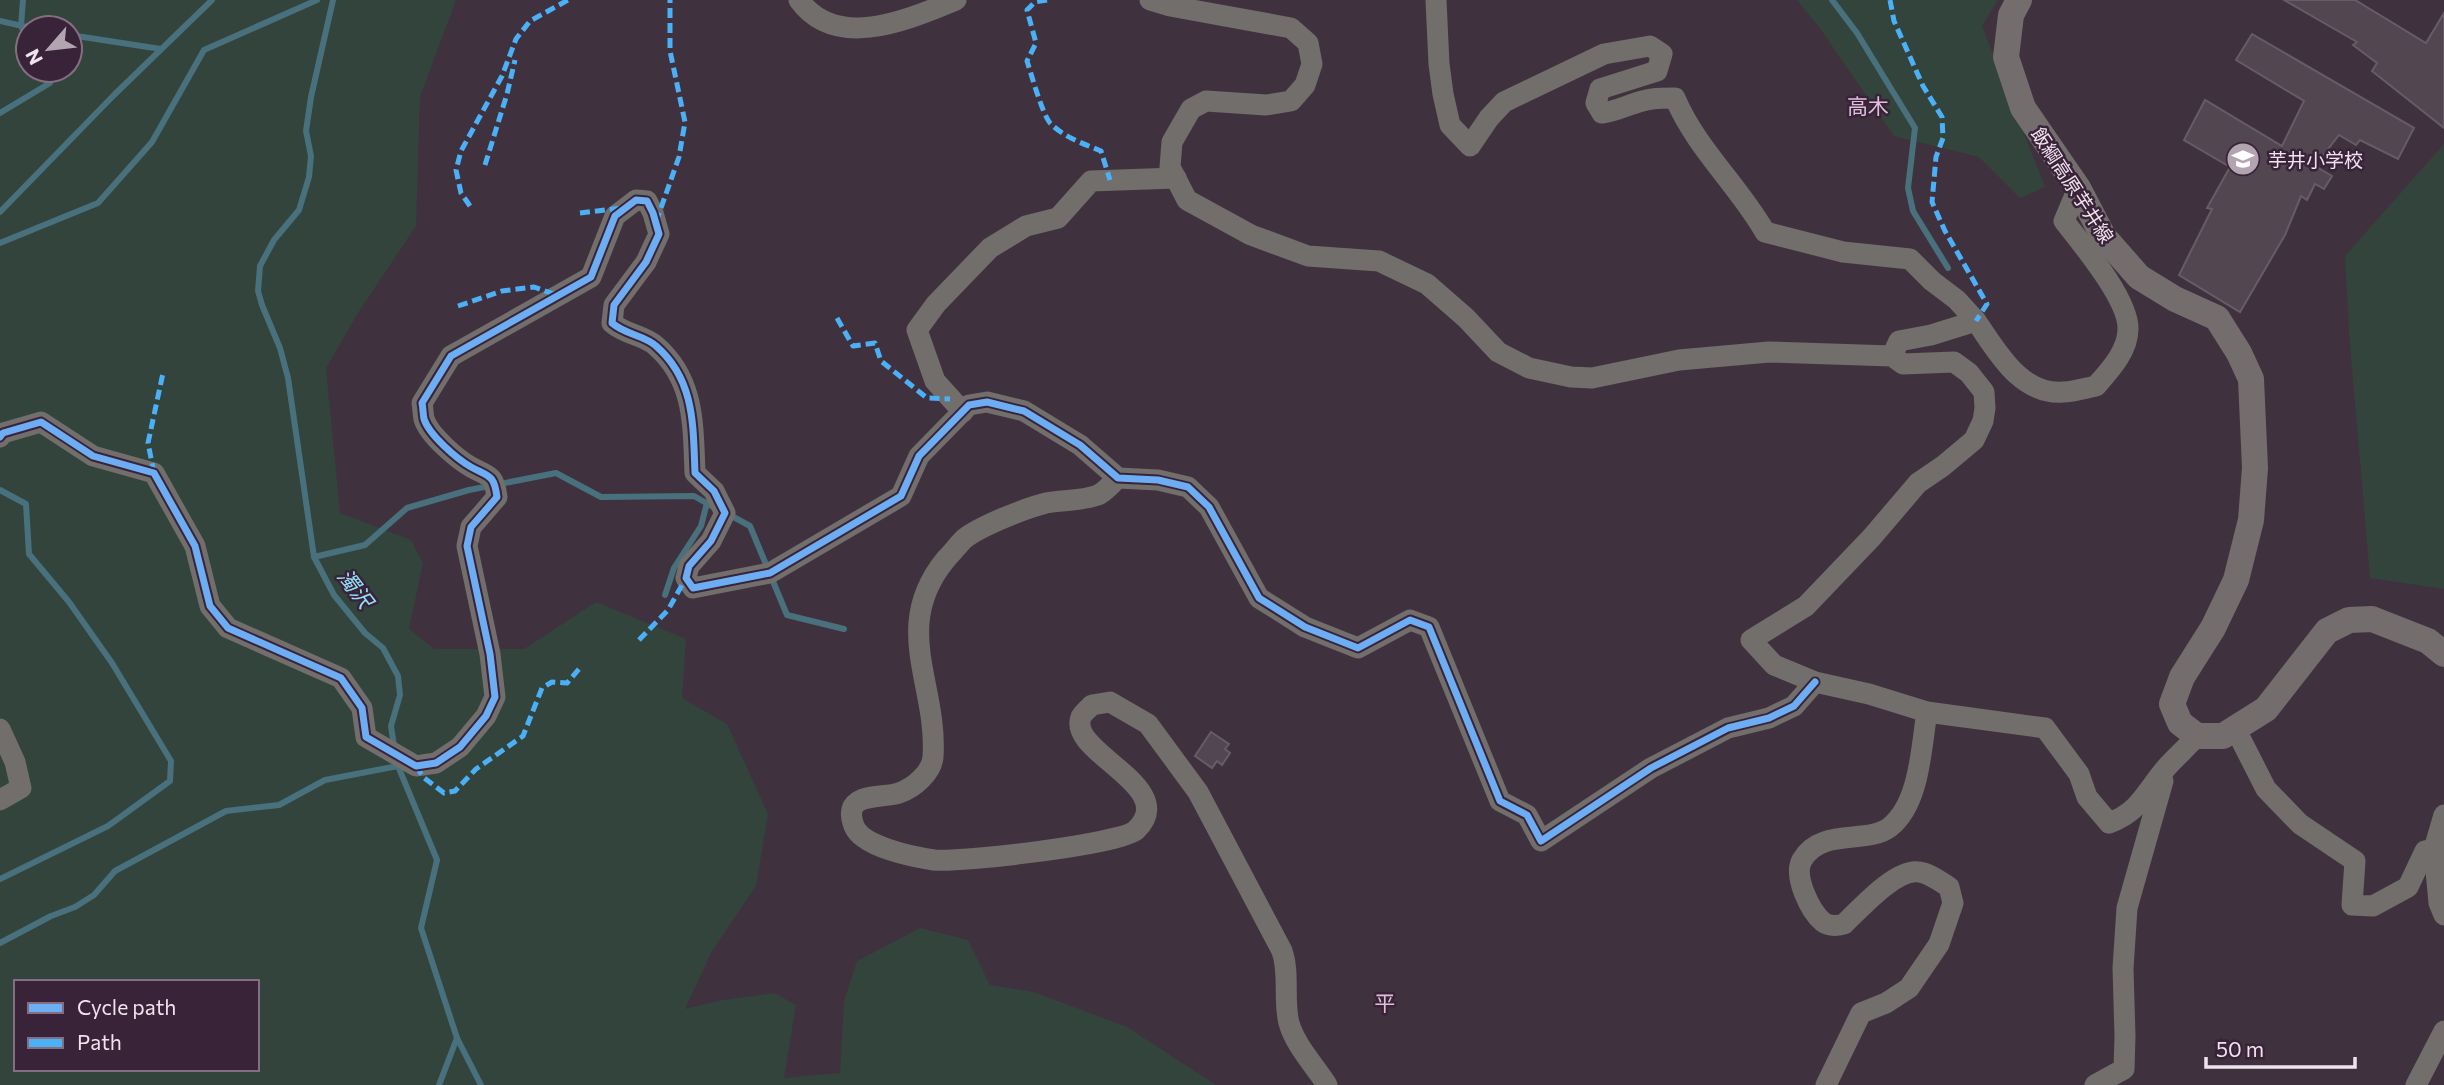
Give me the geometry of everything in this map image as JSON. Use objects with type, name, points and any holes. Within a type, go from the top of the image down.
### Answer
[{"type":"main road","name":"飯綱高原芋井線","points":[[2019,0],[2011,15],[2006,57],[2023,108],[2078,188],[2103,236],[2139,277],[2175,299],[2217,318],[2239,353],[2251,379],[2255,468],[2251,520],[2236,580],[2213,628],[2182,677],[2172,704],[2180,723],[2197,736]]},
{"type":"main road","points":[[2197,736],[2223,736],[2266,709],[2328,631],[2348,620],[2372,620],[2428,641],[2444,654]]},
{"type":"street","points":[[799,0],[824,23],[874,28],[915,17],[957,0]]},
{"type":"street","points":[[1150,0],[1291,28],[1308,43],[1312,64],[1305,85],[1291,100],[1266,105],[1206,101],[1191,109],[1172,142],[1170,167],[1187,200],[1251,235],[1308,256],[1379,261],[1427,284],[1466,318],[1498,352],[1529,368],[1571,377],[1592,378],[1679,360],[1769,352],[1892,356],[1903,364],[1954,362],[1969,373],[1984,392],[1983,421],[1974,440],[1918,483],[1872,537],[1806,606],[1751,640],[1774,665],[1815,682],[1869,694],[1927,712],[2045,728],[2079,774],[2087,797],[2109,823],[2126,817],[2146,796],[2167,766],[2197,736]]},
{"type":"street","points":[[1436,0],[1439,64],[1450,125],[1470,146],[1504,102],[1604,54],[1650,46],[1662,54],[1657,71],[1600,89],[1596,103],[1602,113],[1618,111],[1651,99],[1675,98],[1696,137],[1750,206],[1765,232],[1843,252],[1910,259],[1932,281],[1957,300],[1976,321],[2010,369],[2033,386],[2061,393],[2096,386],[2121,354],[2129,328],[2119,297],[2064,221],[2078,188]]},
{"type":"street","points":[[963,412],[934,381],[917,330],[936,304],[990,248],[1026,226],[1058,218],[1091,181],[1176,178]]},
{"type":"street","points":[[0,437],[3,433],[41,422],[93,456],[154,473],[195,546],[210,606],[228,628],[341,678],[362,708],[366,737],[416,766],[436,763],[460,747],[486,716],[495,697],[490,654],[467,546],[471,527],[497,497],[495,484],[487,474],[471,467],[437,437],[425,421],[422,403],[451,356],[591,277],[615,216],[636,200],[647,201],[659,234],[646,262],[614,306],[612,323],[622,332],[654,344],[682,378],[692,413],[695,473],[714,491],[725,513],[711,541],[689,566],[686,578],[693,588],[770,573],[901,496],[919,456],[970,405],[987,402],[1024,411],[1080,445],[1118,478],[1158,480],[1188,487],[1209,507],[1259,598],[1306,627],[1359,648],[1410,620],[1429,627],[1500,801],[1527,815],[1542,841],[1651,768],[1728,729],[1769,718],[1794,706],[1815,682]]},
{"type":"street","points":[[1892,356],[1899,341],[1931,335],[1976,321]]},
{"type":"street","points":[[1118,478],[1099,494],[1043,504],[1015,513],[965,538],[944,561],[924,596],[917,633],[934,741],[933,764],[922,779],[899,793],[862,799],[853,808],[852,818],[856,830],[887,849],[936,860],[999,857],[1111,839],[1135,832],[1145,820],[1147,808],[1139,789],[1084,739],[1081,728],[1082,716],[1092,705],[1110,702],[1149,724],[1198,792],[1282,951],[1286,964],[1289,1021],[1295,1037],[1328,1085]]},
{"type":"street","points":[[1826,1085],[1861,1013],[1886,1003],[1909,988],[1939,944],[1953,903],[1949,887],[1934,878],[1919,872],[1904,874],[1890,882],[1844,924],[1834,926],[1823,921],[1807,899],[1797,874],[1809,851],[1822,842],[1880,832],[1889,827],[1901,813],[1915,786],[1927,712]]},
{"type":"street","points":[[2235,728],[2266,789],[2300,824],[2355,861],[2352,905],[2373,906],[2408,887],[2425,851],[2434,849]]},
{"type":"street","points":[[0,729],[15,762],[21,788],[0,800]]},
{"type":"street","points":[[2095,1085],[2123,1069],[2123,968],[2127,908],[2167,766]]},
{"type":"street","points":[[2444,816],[2434,849],[2439,903],[2444,915]]},
{"type":"street","points":[[2416,1085],[2444,1031]]},
{"type":"green space","points":[[0,0],[456,0],[420,97],[416,226],[358,313],[326,368],[340,513],[411,540],[423,563],[409,629],[434,649],[524,649],[596,602],[686,639],[682,698],[727,724],[768,814],[756,886],[712,951],[685,1009],[717,1001],[774,993],[796,1005],[784,1078],[840,1073],[844,1001],[857,961],[920,928],[968,940],[990,985],[1034,992],[1127,1027],[1216,1085],[0,1085]]},
{"type":"green space","points":[[1797,0],[1998,0],[1982,26],[2045,187],[2020,198],[1979,157],[1894,136],[1819,27]]},
{"type":"green space","points":[[2444,144],[2444,589],[2370,578],[2345,256]]},
{"type":"building","points":[[2284,0],[2355,0],[2426,43],[2444,13],[2444,128],[2372,71],[2377,63],[2353,45],[2357,42]]},
{"type":"building","points":[[2252,34],[2414,128],[2398,159],[2360,140],[2356,145],[2339,135],[2315,166],[2332,176],[2324,189],[2315,184],[2307,200],[2301,196],[2285,235],[2240,312],[2179,275],[2212,209],[2207,208],[2230,167],[2184,140],[2205,100],[2282,146],[2304,101],[2236,60]]},
{"type":"building","points":[[1211,732],[1229,744],[1225,749],[1230,753],[1222,765],[1217,761],[1212,768],[1195,756]]},
{"type":"waterway","points":[[22,14],[23,0]]},
{"type":"waterway","points":[[0,212],[114,95],[212,0]]},
{"type":"waterway","points":[[0,243],[98,203],[152,142],[204,50],[317,0]]},
{"type":"waterway","name":"濁沢","points":[[333,0],[306,131],[311,156],[309,177],[299,210],[274,240],[260,266],[258,291],[280,348],[288,378],[314,557],[334,595],[365,633],[383,648],[398,676],[400,695],[391,726],[394,746]]},
{"type":"waterway","points":[[1832,0],[1857,33],[1915,128],[1908,188],[1913,211],[1948,268]]},
{"type":"waterway","points":[[0,21],[14,24]]},
{"type":"waterway","points":[[84,37],[161,49]]},
{"type":"waterway","points":[[0,113],[48,84]]},
{"type":"waterway","points":[[314,557],[365,545],[407,508],[469,490],[556,473],[601,497],[694,496],[715,508]]},
{"type":"waterway","points":[[0,490],[26,504],[29,554],[69,602],[112,663],[171,761],[170,781],[108,826],[0,879]]},
{"type":"waterway","points":[[665,595],[674,568],[701,526],[707,503]]},
{"type":"waterway","points":[[728,514],[750,526],[787,615],[844,629]]},
{"type":"waterway","name":"濁沢","points":[[0,943],[51,916],[75,907],[94,895],[115,871],[226,811],[279,805],[325,780],[398,766],[397,760]]},
{"type":"waterway","points":[[398,766],[437,860],[421,928],[457,1038],[439,1085]]},
{"type":"waterway","points":[[457,1038],[481,1085]]},
{"type":"marked path","points":[[470,206],[461,193],[456,170],[461,151],[502,76],[516,39],[530,21],[568,0]]},
{"type":"marked path","points":[[656,222],[679,157],[685,122],[670,51],[670,0]]},
{"type":"marked path","points":[[1047,0],[1035,2],[1027,10],[1036,43],[1027,61],[1037,94],[1044,113],[1056,129],[1101,151],[1110,180]]},
{"type":"marked path","points":[[1890,0],[1894,21],[1923,86],[1942,117],[1943,138],[1936,157],[1932,202],[1945,231],[1987,304],[1976,321]]},
{"type":"marked path","points":[[485,165],[515,60]]},
{"type":"marked path","points":[[580,213],[622,208]]},
{"type":"marked path","points":[[458,306],[502,291],[534,287],[559,296]]},
{"type":"marked path","points":[[837,318],[853,346],[875,343],[881,361],[927,398],[950,399]]},
{"type":"marked path","points":[[154,473],[148,443],[163,373]]},
{"type":"marked path","points":[[639,640],[668,610],[686,578]]},
{"type":"marked path","points":[[416,766],[423,777],[444,793],[455,791],[476,769],[523,736],[542,688],[552,682],[567,683],[579,669]]},
{"type":"cycle path","points":[[0,437],[3,433],[41,422],[93,456],[154,473],[195,546],[210,606],[228,628],[341,678],[362,708],[366,737],[416,766],[436,763],[460,747],[486,716],[495,697],[490,654],[467,546],[471,527],[497,497],[490,477],[458,458],[431,432],[424,419],[422,403],[451,356],[591,277],[615,216],[636,200],[647,201],[659,234],[646,262],[614,305],[612,323],[651,342],[669,359],[678,373],[685,388],[692,421],[695,473],[714,491],[725,513],[711,541],[689,566],[686,578],[693,588],[770,573],[901,496],[919,456],[969,405],[987,402],[1024,411],[1080,445],[1118,478],[1158,480],[1188,487],[1209,507],[1259,598],[1305,627],[1358,648],[1410,620],[1429,627],[1500,801],[1527,815],[1541,841],[1651,768],[1728,728],[1769,718],[1794,706],[1815,682]]},
{"type":"place","name":"芋井小学校","points":[[2243,159]]},
{"type":"district","name":"高木","points":[[1868,105]]},
{"type":"district","name":"平","points":[[1385,1002]]}]
